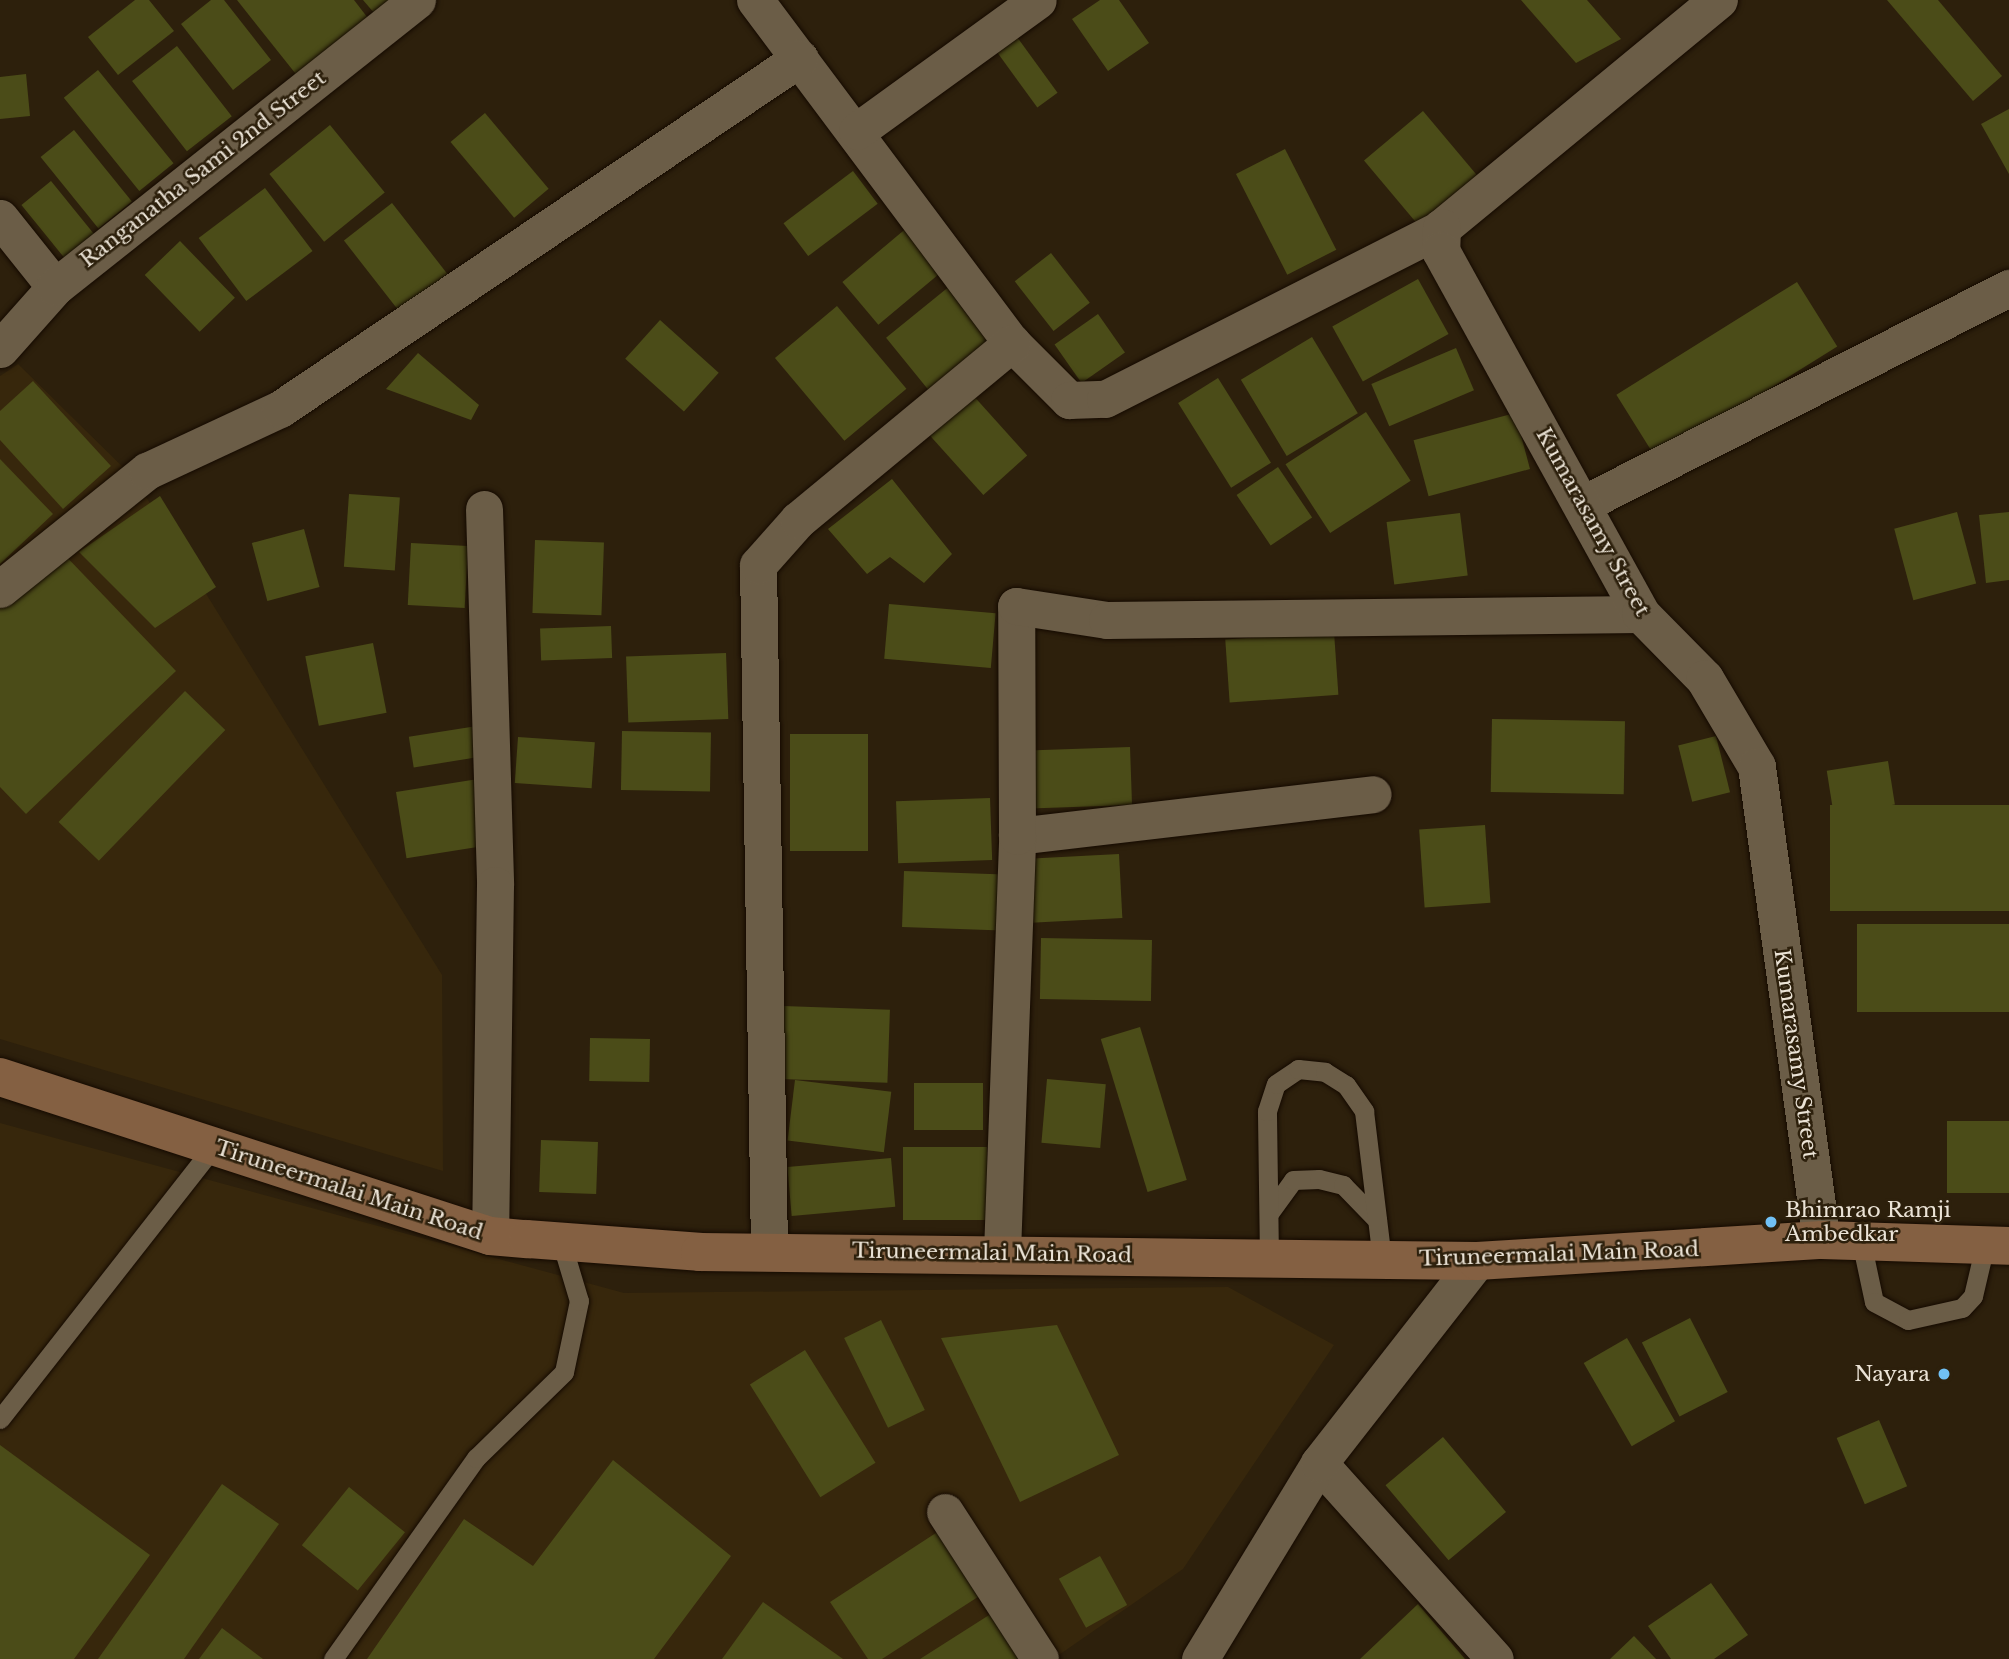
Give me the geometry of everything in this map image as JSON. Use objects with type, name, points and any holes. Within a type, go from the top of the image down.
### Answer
[{"type":"main road","name":"Tiruneermalai Main Road","points":[[0,1077],[490,1236],[700,1252],[769,1249],[1478,1261],[1822,1240],[1997,1246]]},
{"type":"street","name":"Ranganatha Sami 2nd Street","points":[[0,349],[55,287],[417,0]]},
{"type":"street","points":[[755,0],[857,131],[1012,343],[1069,400],[1105,399],[1443,228],[1718,0]]},
{"type":"street","points":[[857,131],[1038,0]]},
{"type":"street","points":[[0,589],[147,471],[280,409],[800,58]]},
{"type":"street","points":[[0,218],[55,287]]},
{"type":"street","name":"Kumarasamy Street","points":[[1443,228],[1441,251],[1583,504],[1641,614],[1705,678],[1757,767],[1822,1240]]},
{"type":"street","points":[[1583,504],[2009,288]]},
{"type":"street","points":[[769,1249],[758,565],[799,520],[1012,343]]},
{"type":"street","points":[[484,509],[495,885],[490,1236]]},
{"type":"street","points":[[1002,1252],[1017,836],[1016,606],[1107,620],[1641,614]]},
{"type":"street","points":[[1017,836],[1373,794]]},
{"type":"street","points":[[1200,1659],[1320,1463],[1478,1261]]},
{"type":"street","points":[[1320,1463],[1495,1659]]},
{"type":"street","points":[[945,1512],[1040,1659]]},
{"type":"lane","points":[[1269,1258],[1267,1111],[1276,1084],[1298,1069],[1325,1072],[1346,1085],[1364,1111],[1382,1259]]},
{"type":"lane","points":[[0,1419],[214,1146]]},
{"type":"lane","points":[[1268,1216],[1276,1194],[1293,1180],[1320,1179],[1343,1185],[1377,1220]]},
{"type":"lane","points":[[334,1659],[476,1458],[564,1372],[579,1301],[561,1241]]},
{"type":"lane","points":[[1861,1241],[1874,1301],[1908,1320],[1962,1308],[1973,1296],[1997,1246]]},
{"type":"shaded area","points":[[18,364],[135,479],[442,975],[443,1171],[0,1039],[0,376]]},
{"type":"shaded area","points":[[0,1123],[624,1293],[1228,1287],[1334,1345],[1183,1569],[1053,1659],[0,1659]]},
{"type":"building","points":[[135,0],[149,0],[174,31],[118,75],[88,37]]},
{"type":"building","points":[[211,0],[224,0],[271,60],[233,90],[181,24]]},
{"type":"building","points":[[237,0],[354,0],[374,26],[303,83]]},
{"type":"building","points":[[363,0],[393,0],[375,14]]},
{"type":"building","points":[[1100,0],[1119,0],[1149,43],[1108,71],[1072,19]]},
{"type":"building","points":[[1521,0],[1587,0],[1621,39],[1576,63]]},
{"type":"building","points":[[1887,0],[1938,0],[2002,76],[1973,101]]},
{"type":"building","points":[[1017,37],[1058,93],[1037,108],[997,52]]},
{"type":"building","points":[[177,46],[232,116],[187,151],[132,81]]},
{"type":"building","points":[[98,70],[174,163],[139,191],[64,98]]},
{"type":"building","points":[[26,74],[30,116],[0,119],[0,77]]},
{"type":"building","points":[[2009,109],[2009,174],[1981,124]]},
{"type":"building","points":[[1423,111],[1478,176],[1419,226],[1364,160]]},
{"type":"building","points":[[485,113],[549,189],[514,218],[451,142]]},
{"type":"building","points":[[330,125],[385,193],[324,242],[269,174]]},
{"type":"building","points":[[74,130],[132,201],[98,229],[41,157]]},
{"type":"building","points":[[1285,149],[1336,250],[1287,275],[1236,174]]},
{"type":"building","points":[[853,171],[878,204],[808,256],[784,223]]},
{"type":"building","points":[[51,181],[99,241],[70,265],[21,205]]},
{"type":"building","points":[[265,188],[313,251],[246,301],[199,238]]},
{"type":"building","points":[[392,203],[447,274],[399,311],[344,241]]},
{"type":"building","points":[[909,226],[945,269],[878,325],[842,282]]},
{"type":"building","points":[[180,241],[235,298],[200,332],[145,275]]},
{"type":"building","points":[[1051,253],[1090,303],[1054,331],[1015,281]]},
{"type":"building","points":[[1418,279],[1449,334],[1363,382],[1332,327]]},
{"type":"building","points":[[956,281],[1000,335],[930,392],[886,338]]},
{"type":"building","points":[[1797,282],[1837,346],[1657,459],[1616,395]]},
{"type":"building","points":[[837,306],[906,389],[844,441],[775,358]]},
{"type":"building","points":[[1098,314],[1125,353],[1082,383],[1055,344]]},
{"type":"building","points":[[660,320],[719,373],[684,412],[625,359]]},
{"type":"building","points":[[1312,337],[1358,413],[1287,456],[1241,380]]},
{"type":"building","points":[[1456,348],[1474,390],[1389,426],[1371,384]]},
{"type":"building","points":[[418,353],[479,405],[471,420],[386,389]]},
{"type":"building","points":[[1218,378],[1271,463],[1231,488],[1178,403]]},
{"type":"building","points":[[33,381],[111,466],[63,509],[0,440],[0,411]]},
{"type":"building","points":[[971,393],[1027,455],[983,495],[927,432]]},
{"type":"building","points":[[1366,412],[1411,481],[1330,533],[1285,464]]},
{"type":"building","points":[[1515,413],[1530,469],[1429,496],[1414,440]]},
{"type":"building","points":[[0,459],[53,514],[0,564]]},
{"type":"building","points":[[1278,467],[1312,518],[1271,546],[1237,495]]},
{"type":"building","points":[[892,479],[952,554],[924,583],[890,557],[867,574],[828,529]]},
{"type":"building","points":[[349,494],[400,498],[395,570],[344,567]]},
{"type":"building","points":[[160,496],[216,587],[155,628],[79,552]]},
{"type":"building","points":[[1957,512],[1976,583],[1913,600],[1894,529]]},
{"type":"building","points":[[2009,512],[2009,580],[1986,583],[1979,515]]},
{"type":"building","points":[[1460,513],[1468,576],[1394,585],[1387,522]]},
{"type":"building","points":[[304,529],[320,587],[267,601],[252,543]]},
{"type":"building","points":[[535,540],[604,542],[601,615],[532,613]]},
{"type":"building","points":[[411,543],[468,546],[465,608],[408,605]]},
{"type":"building","points":[[59,549],[176,671],[26,814],[0,787],[0,606]]},
{"type":"building","points":[[889,604],[996,613],[991,668],[884,659]]},
{"type":"building","points":[[611,626],[612,658],[541,660],[540,628]]},
{"type":"building","points":[[1334,632],[1338,695],[1230,702],[1225,640]]},
{"type":"building","points":[[373,643],[387,713],[319,726],[305,656]]},
{"type":"building","points":[[726,653],[728,719],[628,722],[626,656]]},
{"type":"building","points":[[185,691],[225,730],[99,861],[59,822]]},
{"type":"building","points":[[1492,719],[1625,721],[1624,794],[1491,792]]},
{"type":"building","points":[[477,726],[482,757],[414,767],[409,737]]},
{"type":"building","points":[[622,731],[711,733],[710,792],[621,790]]},
{"type":"building","points":[[790,734],[868,734],[868,851],[790,851]]},
{"type":"building","points":[[1716,736],[1730,792],[1692,802],[1678,745]]},
{"type":"building","points":[[518,737],[595,742],[592,788],[515,783]]},
{"type":"building","points":[[1130,747],[1132,805],[1030,809],[1028,751]]},
{"type":"building","points":[[1888,761],[1895,804],[1834,814],[1827,771]]},
{"type":"building","points":[[478,779],[488,845],[407,858],[396,792]]},
{"type":"building","points":[[990,798],[992,860],[898,863],[896,801]]},
{"type":"building","points":[[1830,805],[2009,805],[2009,911],[1830,911]]},
{"type":"building","points":[[1485,825],[1490,903],[1425,907],[1419,830]]},
{"type":"building","points":[[1119,854],[1122,918],[1026,923],[1023,859]]},
{"type":"building","points":[[904,871],[1004,874],[1002,930],[902,927]]},
{"type":"building","points":[[1857,924],[2009,924],[2009,1012],[1857,1012]]},
{"type":"building","points":[[1041,938],[1152,940],[1151,1001],[1040,999]]},
{"type":"building","points":[[783,1006],[890,1010],[887,1083],[780,1079]]},
{"type":"building","points":[[1140,1027],[1187,1180],[1148,1192],[1101,1039]]},
{"type":"building","points":[[590,1038],[650,1039],[649,1082],[589,1081]]},
{"type":"building","points":[[1047,1079],[1106,1084],[1100,1148],[1041,1143]]},
{"type":"building","points":[[795,1080],[891,1092],[884,1152],[788,1141]]},
{"type":"building","points":[[914,1083],[983,1083],[983,1130],[914,1130]]},
{"type":"building","points":[[1947,1121],[2009,1121],[2009,1193],[1947,1193]]},
{"type":"building","points":[[541,1140],[598,1142],[596,1194],[539,1192]]},
{"type":"building","points":[[903,1147],[987,1147],[987,1220],[903,1220]]},
{"type":"building","points":[[891,1158],[895,1207],[792,1216],[787,1167]]},
{"type":"building","points":[[1690,1318],[1728,1392],[1680,1416],[1642,1343]]},
{"type":"building","points":[[881,1320],[925,1410],[888,1428],[844,1338]]},
{"type":"building","points":[[1057,1325],[1119,1455],[1020,1502],[941,1338]]},
{"type":"building","points":[[1627,1338],[1675,1421],[1632,1446],[1584,1363]]},
{"type":"building","points":[[805,1350],[875,1463],[820,1497],[750,1384]]},
{"type":"building","points":[[1879,1420],[1907,1486],[1865,1504],[1837,1438]]},
{"type":"building","points":[[1443,1437],[1506,1512],[1449,1560],[1386,1485]]},
{"type":"building","points":[[0,1445],[150,1555],[74,1659],[0,1659]]},
{"type":"building","points":[[613,1460],[731,1556],[654,1659],[367,1659],[464,1519],[533,1566]]},
{"type":"building","points":[[222,1484],[279,1524],[184,1659],[98,1659]]},
{"type":"building","points":[[349,1487],[405,1532],[358,1591],[302,1545]]},
{"type":"building","points":[[942,1529],[984,1593],[882,1659],[868,1659],[830,1602]]},
{"type":"building","points":[[1100,1556],[1127,1605],[1086,1628],[1059,1579]]},
{"type":"building","points":[[1711,1583],[1748,1635],[1714,1659],[1671,1659],[1648,1626]]},
{"type":"building","points":[[763,1602],[843,1659],[722,1659]]},
{"type":"building","points":[[1418,1604],[1465,1659],[1360,1659]]},
{"type":"building","points":[[997,1610],[1029,1659],[920,1659]]},
{"type":"building","points":[[222,1628],[263,1659],[199,1659]]},
{"type":"building","points":[[1634,1636],[1656,1659],[1610,1659]]},
{"type":"place","name":"Bhimrao Ramji Ambedkar","points":[[1771,1222]]},
{"type":"place","name":"Nayara","points":[[1944,1374]]}]
